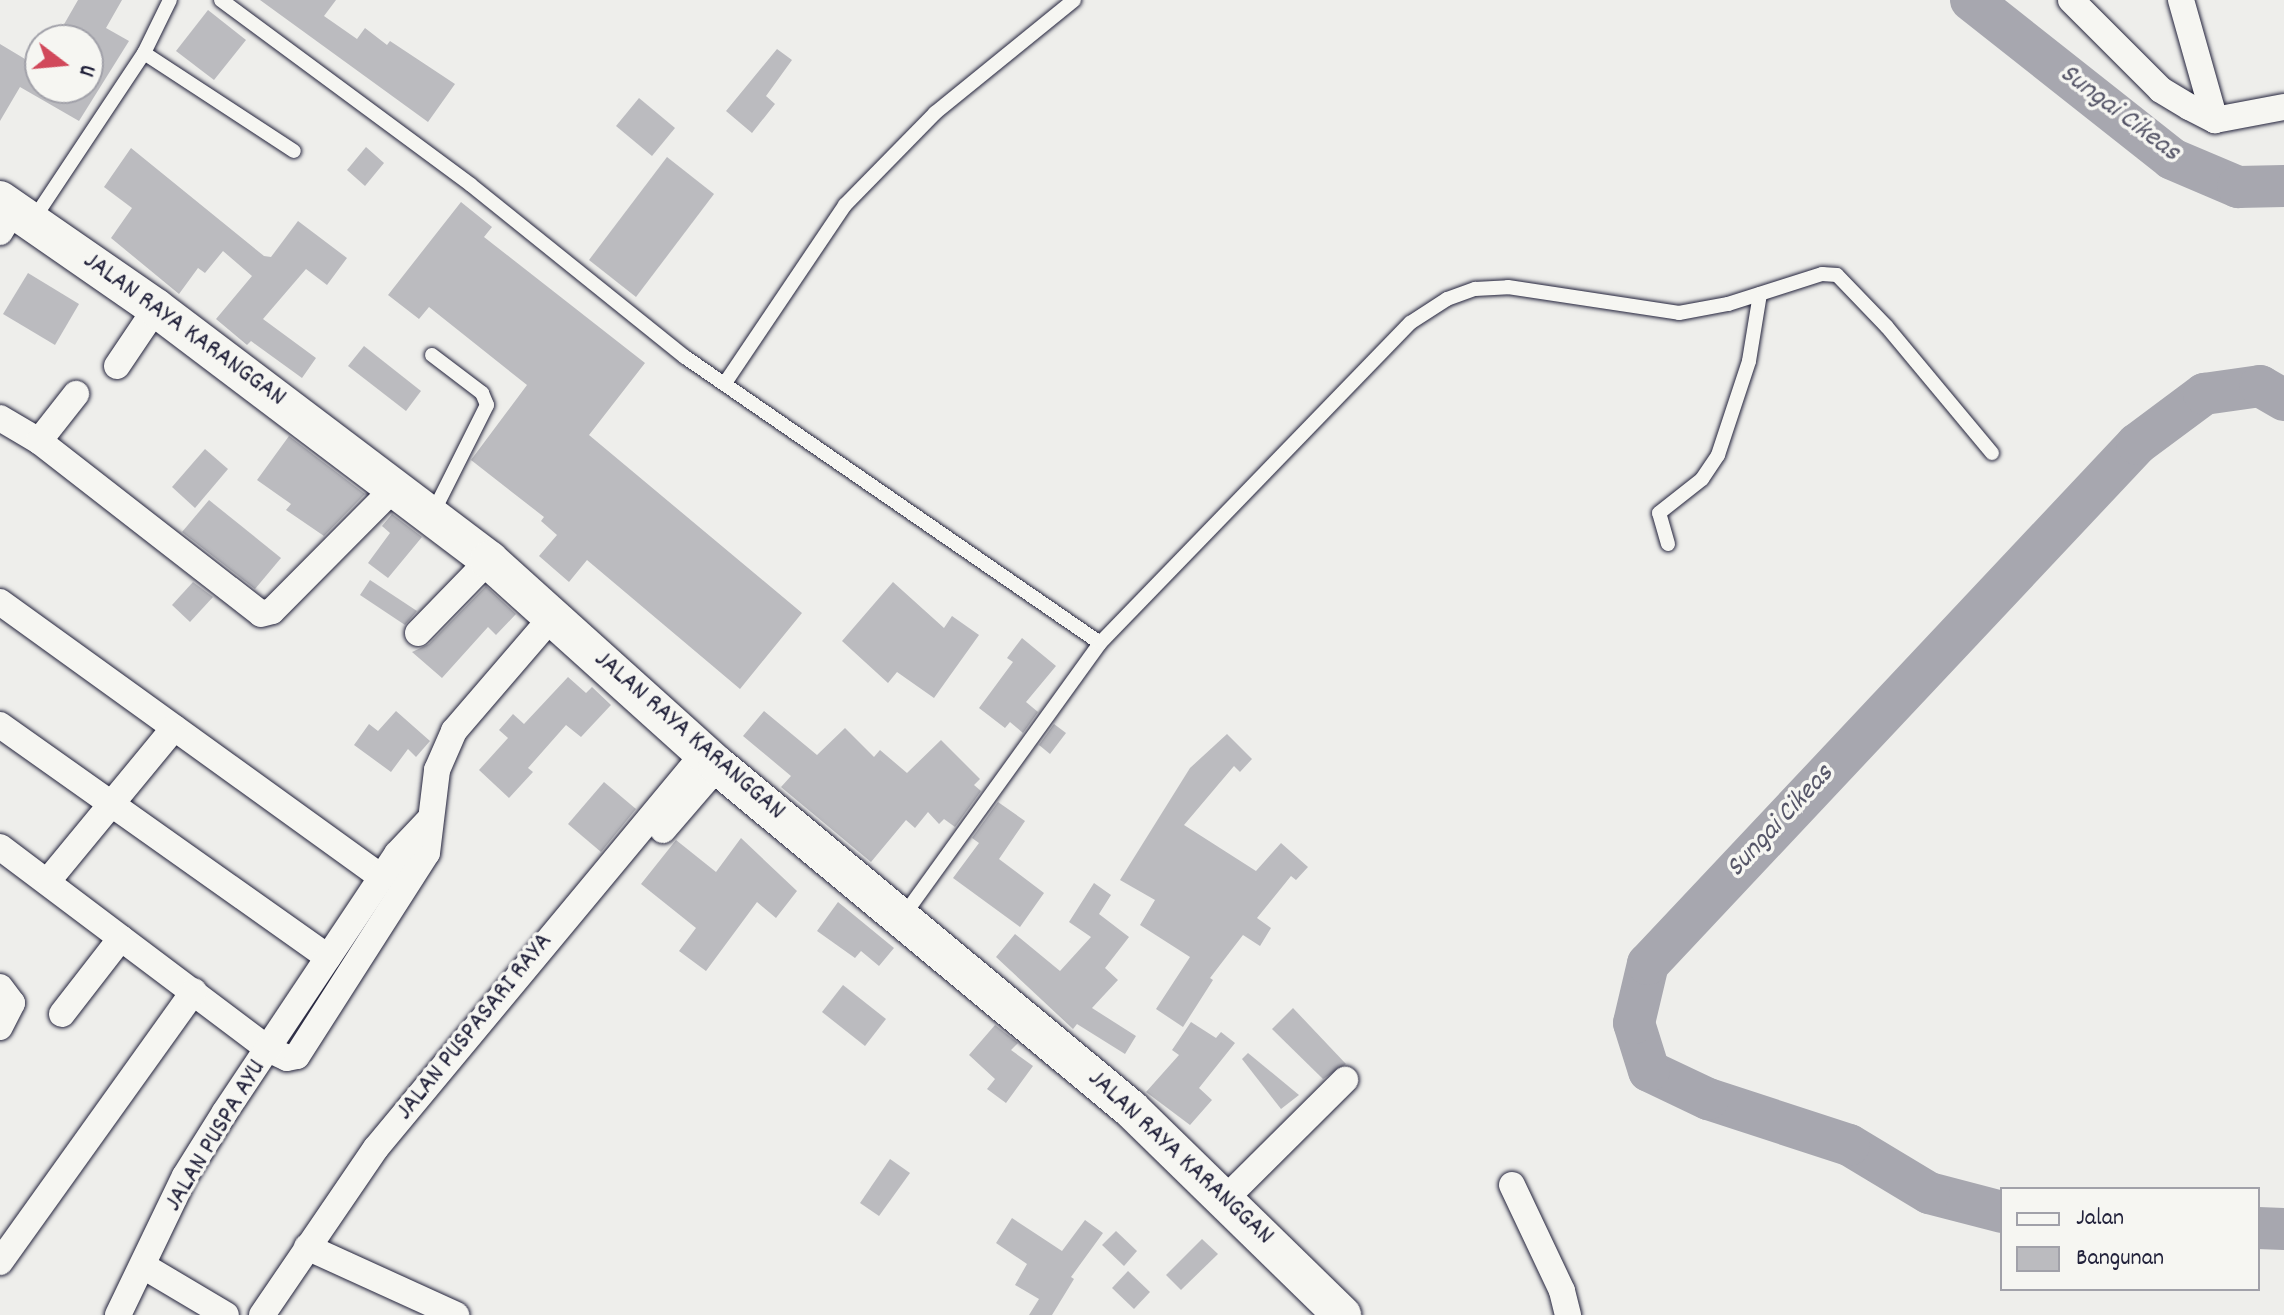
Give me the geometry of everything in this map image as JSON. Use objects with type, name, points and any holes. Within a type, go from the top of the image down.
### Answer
[{"type":"street","points":[[2071,0],[2161,90],[2215,120],[2284,107]]},
{"type":"street","points":[[2181,0],[2215,120]]},
{"type":"street","name":"JALAN RAYA KARANGGAN","points":[[12,215],[156,308],[396,486],[489,560],[711,760],[904,915],[1131,1109],[1226,1198],[1342,1315]]},
{"type":"street","points":[[117,366],[156,308]]},
{"type":"street","points":[[39,441],[76,394]]},
{"type":"street","points":[[0,418],[39,441],[261,614],[272,611],[396,486]]},
{"type":"street","points":[[418,633],[489,560]]},
{"type":"street","points":[[0,602],[381,877]]},
{"type":"street","points":[[2,852],[47,882],[268,1049],[292,1058],[309,1045],[420,867],[432,841],[430,819],[437,770],[454,731],[552,617]]},
{"type":"street","points":[[0,725],[328,957]]},
{"type":"street","points":[[47,882],[174,728]]},
{"type":"street","name":"JALAN PUSPASARI RAYA","points":[[262,1315],[711,760]]},
{"type":"street","name":"JALAN PUSPA AYU","points":[[118,1315],[145,1267],[185,1176],[381,877],[430,819]]},
{"type":"street","points":[[62,1014],[121,938]]},
{"type":"street","points":[[0,987],[12,1003],[0,1027]]},
{"type":"street","points":[[0,1262],[194,991]]},
{"type":"street","points":[[1226,1198],[1345,1080]]},
{"type":"street","points":[[1512,1185],[1562,1291],[1568,1315]]},
{"type":"street","points":[[315,1251],[456,1315]]},
{"type":"street","name":"JALAN PUSPASARI RAYA","points":[[281,1315],[315,1251]]},
{"type":"street","points":[[145,1267],[226,1315]]},
{"type":"lane","points":[[12,215],[144,53],[170,0]]},
{"type":"lane","points":[[221,0],[725,383],[1100,643]]},
{"type":"lane","points":[[725,383],[845,205],[935,113],[1074,0]]},
{"type":"lane","points":[[144,53],[294,151]]},
{"type":"lane","points":[[904,915],[1100,643],[1410,323],[1447,299],[1475,289],[1508,287],[1679,313],[1760,294],[1822,274],[1844,279],[1992,453]]},
{"type":"lane","points":[[1668,544],[1659,513],[1702,479],[1718,455],[1749,361],[1760,294]]},
{"type":"lane","points":[[432,355],[482,393],[487,405],[432,515]]},
{"type":"building","points":[[78,0],[122,0],[106,28],[129,41],[104,81],[104,24],[64,24]]},
{"type":"building","points":[[260,0],[336,0],[324,16],[357,39],[365,28],[387,45],[390,41],[455,84],[428,122]]},
{"type":"building","points":[[208,10],[246,40],[214,80],[176,51]]},
{"type":"building","points":[[0,44],[24,58],[24,89],[20,87],[0,121]]},
{"type":"building","points":[[777,49],[792,60],[766,96],[775,104],[752,133],[726,111]]},
{"type":"building","points":[[639,98],[675,128],[652,156],[616,126]]},
{"type":"building","points":[[50,104],[90,104],[79,121]]},
{"type":"building","points":[[366,147],[384,163],[365,186],[347,170]]},
{"type":"building","points":[[131,148],[264,256],[271,257],[298,221],[347,258],[327,285],[306,269],[263,319],[316,358],[302,378],[251,341],[247,345],[216,319],[252,276],[223,251],[205,273],[198,268],[179,294],[111,238],[132,208],[104,187]]},
{"type":"building","points":[[667,157],[714,194],[636,297],[589,260]]},
{"type":"building","points":[[461,202],[492,227],[484,237],[645,363],[589,435],[802,613],[740,689],[587,560],[569,582],[539,556],[557,535],[541,521],[544,517],[471,460],[527,385],[429,307],[419,319],[388,295]]},
{"type":"building","points":[[28,273],[79,304],[55,345],[3,314]]},
{"type":"building","points":[[364,346],[421,391],[406,411],[348,366]]},
{"type":"building","points":[[289,436],[365,494],[324,536],[286,510],[291,504],[257,480]]},
{"type":"building","points":[[205,449],[228,469],[195,508],[172,487]]},
{"type":"building","points":[[209,500],[281,558],[255,589],[182,532]]},
{"type":"building","points":[[392,514],[422,537],[388,578],[368,563],[390,533],[382,526]]},
{"type":"building","points":[[370,580],[417,611],[405,625],[360,595]]},
{"type":"building","points":[[193,582],[213,597],[190,622],[172,605]]},
{"type":"building","points":[[893,582],[944,628],[952,616],[979,635],[934,698],[897,672],[888,683],[842,641]]},
{"type":"building","points":[[486,586],[516,614],[496,635],[488,627],[442,678],[412,652],[429,644]]},
{"type":"building","points":[[1022,638],[1056,666],[1026,702],[1038,712],[1023,733],[1010,722],[1005,728],[979,708],[1013,662],[1007,658]]},
{"type":"building","points":[[568,677],[586,693],[592,687],[611,705],[581,737],[566,725],[528,768],[533,772],[509,798],[479,770],[508,738],[499,730],[513,714],[524,724]]},
{"type":"building","points":[[396,711],[430,741],[416,757],[408,749],[391,772],[354,745],[369,724],[378,731]]},
{"type":"building","points":[[764,711],[817,755],[845,728],[874,757],[880,750],[907,773],[941,740],[980,779],[974,785],[981,791],[955,827],[944,819],[939,824],[928,812],[915,828],[906,820],[871,862],[781,787],[791,776],[743,736]]},
{"type":"building","points":[[1054,724],[1066,733],[1050,754],[1039,745]]},
{"type":"building","points":[[1227,734],[1252,759],[1240,772],[1234,766],[1184,825],[1256,871],[1281,843],[1308,867],[1296,880],[1291,876],[1257,918],[1271,928],[1260,946],[1243,935],[1210,978],[1213,980],[1183,1027],[1156,1009],[1190,957],[1140,925],[1155,900],[1120,880],[1190,768]]},
{"type":"building","points":[[604,782],[636,809],[601,852],[568,824]]},
{"type":"building","points":[[998,802],[1025,821],[999,859],[1044,893],[1020,927],[953,878],[979,843],[972,838]]},
{"type":"building","points":[[741,838],[797,891],[776,918],[757,902],[706,971],[679,951],[696,928],[641,884],[676,840],[716,872]]},
{"type":"building","points":[[1094,883],[1111,895],[1099,914],[1129,937],[1105,968],[1118,980],[1092,1008],[1136,1036],[1125,1054],[1077,1024],[1073,1029],[996,957],[1015,934],[1060,971],[1091,937],[1069,922]]},
{"type":"building","points":[[838,902],[894,948],[879,966],[861,951],[855,958],[817,931]]},
{"type":"building","points":[[843,985],[886,1019],[865,1046],[822,1012]]},
{"type":"building","points":[[1293,1008],[1346,1064],[1323,1079],[1272,1029]]},
{"type":"building","points":[[1191,1022],[1216,1038],[1221,1032],[1235,1043],[1199,1088],[1212,1100],[1190,1125],[1146,1092],[1179,1055],[1172,1050]]},
{"type":"building","points":[[995,1025],[1018,1043],[1011,1050],[1033,1066],[1006,1103],[987,1089],[995,1079],[969,1055]]},
{"type":"building","points":[[1248,1053],[1299,1095],[1281,1109],[1242,1059]]},
{"type":"building","points":[[890,1159],[910,1173],[879,1216],[860,1203]]},
{"type":"building","points":[[1012,1218],[1062,1251],[1085,1220],[1103,1233],[1071,1277],[1074,1279],[1052,1315],[1029,1315],[1039,1299],[1015,1285],[1027,1264],[996,1243]]},
{"type":"building","points":[[1116,1231],[1137,1251],[1124,1266],[1102,1245]]},
{"type":"building","points":[[1202,1239],[1218,1254],[1181,1290],[1166,1275]]},
{"type":"building","points":[[1128,1271],[1150,1292],[1134,1309],[1112,1288]]},
{"type":"waterway","name":"Sungai Cikeas","points":[[1971,0],[2172,159],[2238,187],[2284,186]]},
{"type":"waterway","name":"Sungai Cikeas","points":[[2000,1211],[1929,1193],[1849,1145],[1708,1099],[1649,1071],[1634,1023],[1648,964],[2137,444],[2204,394],[2260,386],[2284,400]]},
{"type":"waterway","name":"Sungai Cikeas","points":[[2260,1228],[2284,1229]]}]
